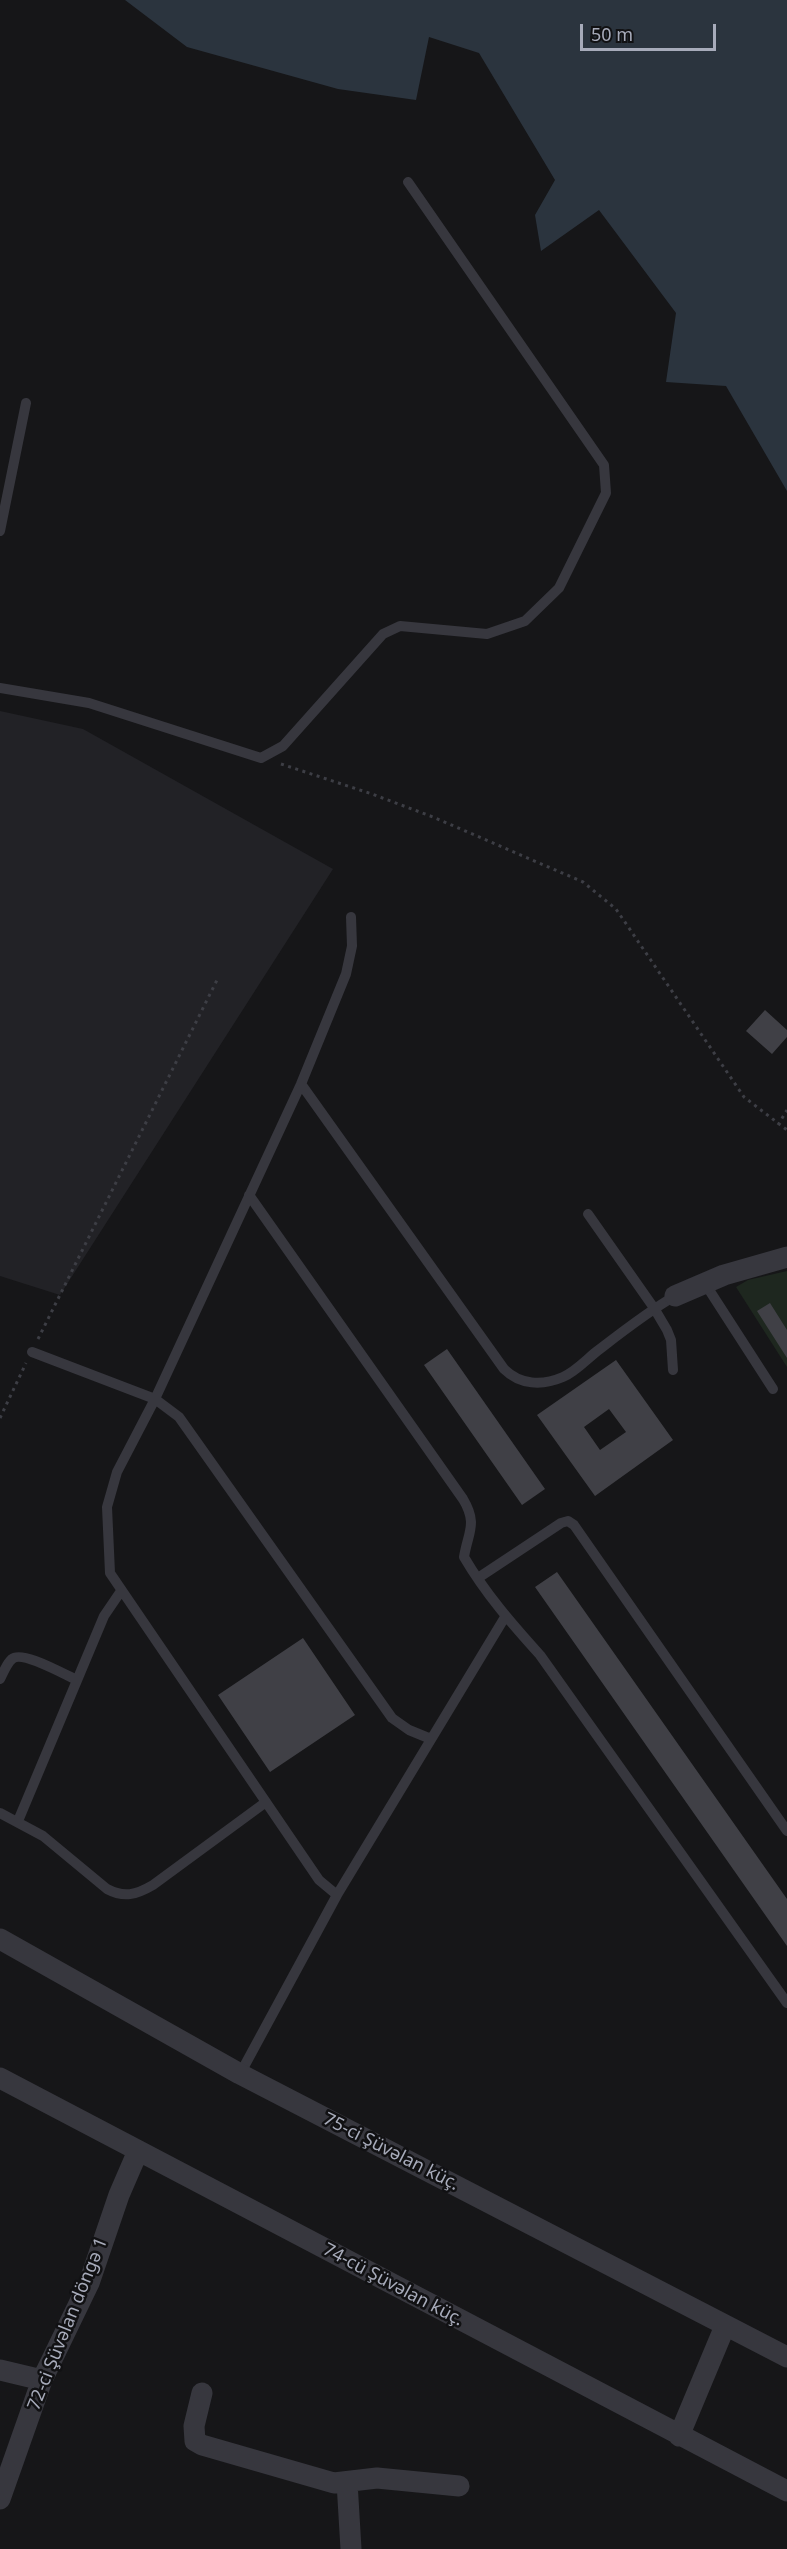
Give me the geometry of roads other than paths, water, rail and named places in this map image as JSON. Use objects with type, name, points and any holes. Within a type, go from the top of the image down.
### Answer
[{"type":"street","points":[[675,1296],[704,1282],[787,1257]]},
{"type":"street","name":"75-ci Şüvəlan küç.","points":[[0,1939],[240,2074],[787,2357]]},
{"type":"street","name":"74-cü Şüvəlan küç.","points":[[0,2078],[787,2491]]},
{"type":"street","name":"72-ci Şüvəlan döngə 1","points":[[0,2499],[42,2380],[89,2283],[118,2195],[138,2151]]},
{"type":"street","points":[[679,2436],[725,2326]]},
{"type":"street","points":[[0,2370],[42,2380]]},
{"type":"street","points":[[202,2393],[194,2426],[195,2441],[318,2479],[347,2482],[377,2478],[459,2486]]},
{"type":"street","points":[[347,2482],[351,2549]]},
{"type":"lane","points":[[0,688],[89,703],[261,758],[283,746],[383,634],[400,626],[488,634],[525,621],[559,588],[606,493],[604,465],[408,183]]},
{"type":"lane","points":[[0,531],[26,404]]},
{"type":"lane","points":[[337,1895],[320,1880],[110,1573],[107,1507],[117,1472],[155,1399],[302,1084],[346,974],[352,946],[351,917]]},
{"type":"lane","points":[[302,1084],[504,1369],[513,1378],[527,1383],[546,1382],[564,1377],[654,1308],[675,1296]]},
{"type":"lane","points":[[249,1195],[471,1512],[472,1520],[464,1557],[477,1578],[506,1617],[540,1655],[787,2003]]},
{"type":"lane","points":[[588,1215],[654,1308],[671,1340],[673,1370]]},
{"type":"lane","points":[[704,1282],[773,1389]]},
{"type":"lane","points":[[32,1352],[155,1399],[179,1417],[392,1718],[410,1730],[431,1739]]},
{"type":"lane","points":[[477,1578],[561,1522],[568,1521],[574,1525],[787,1831]]},
{"type":"lane","points":[[18,1821],[106,1610],[121,1590]]},
{"type":"lane","points":[[240,2074],[337,1895],[506,1617]]},
{"type":"lane","points":[[0,1679],[11,1659],[16,1656],[27,1657],[77,1680]]},
{"type":"lane","points":[[0,1813],[43,1836],[106,1888],[118,1895],[127,1896],[139,1894],[153,1885],[266,1802]]}]
